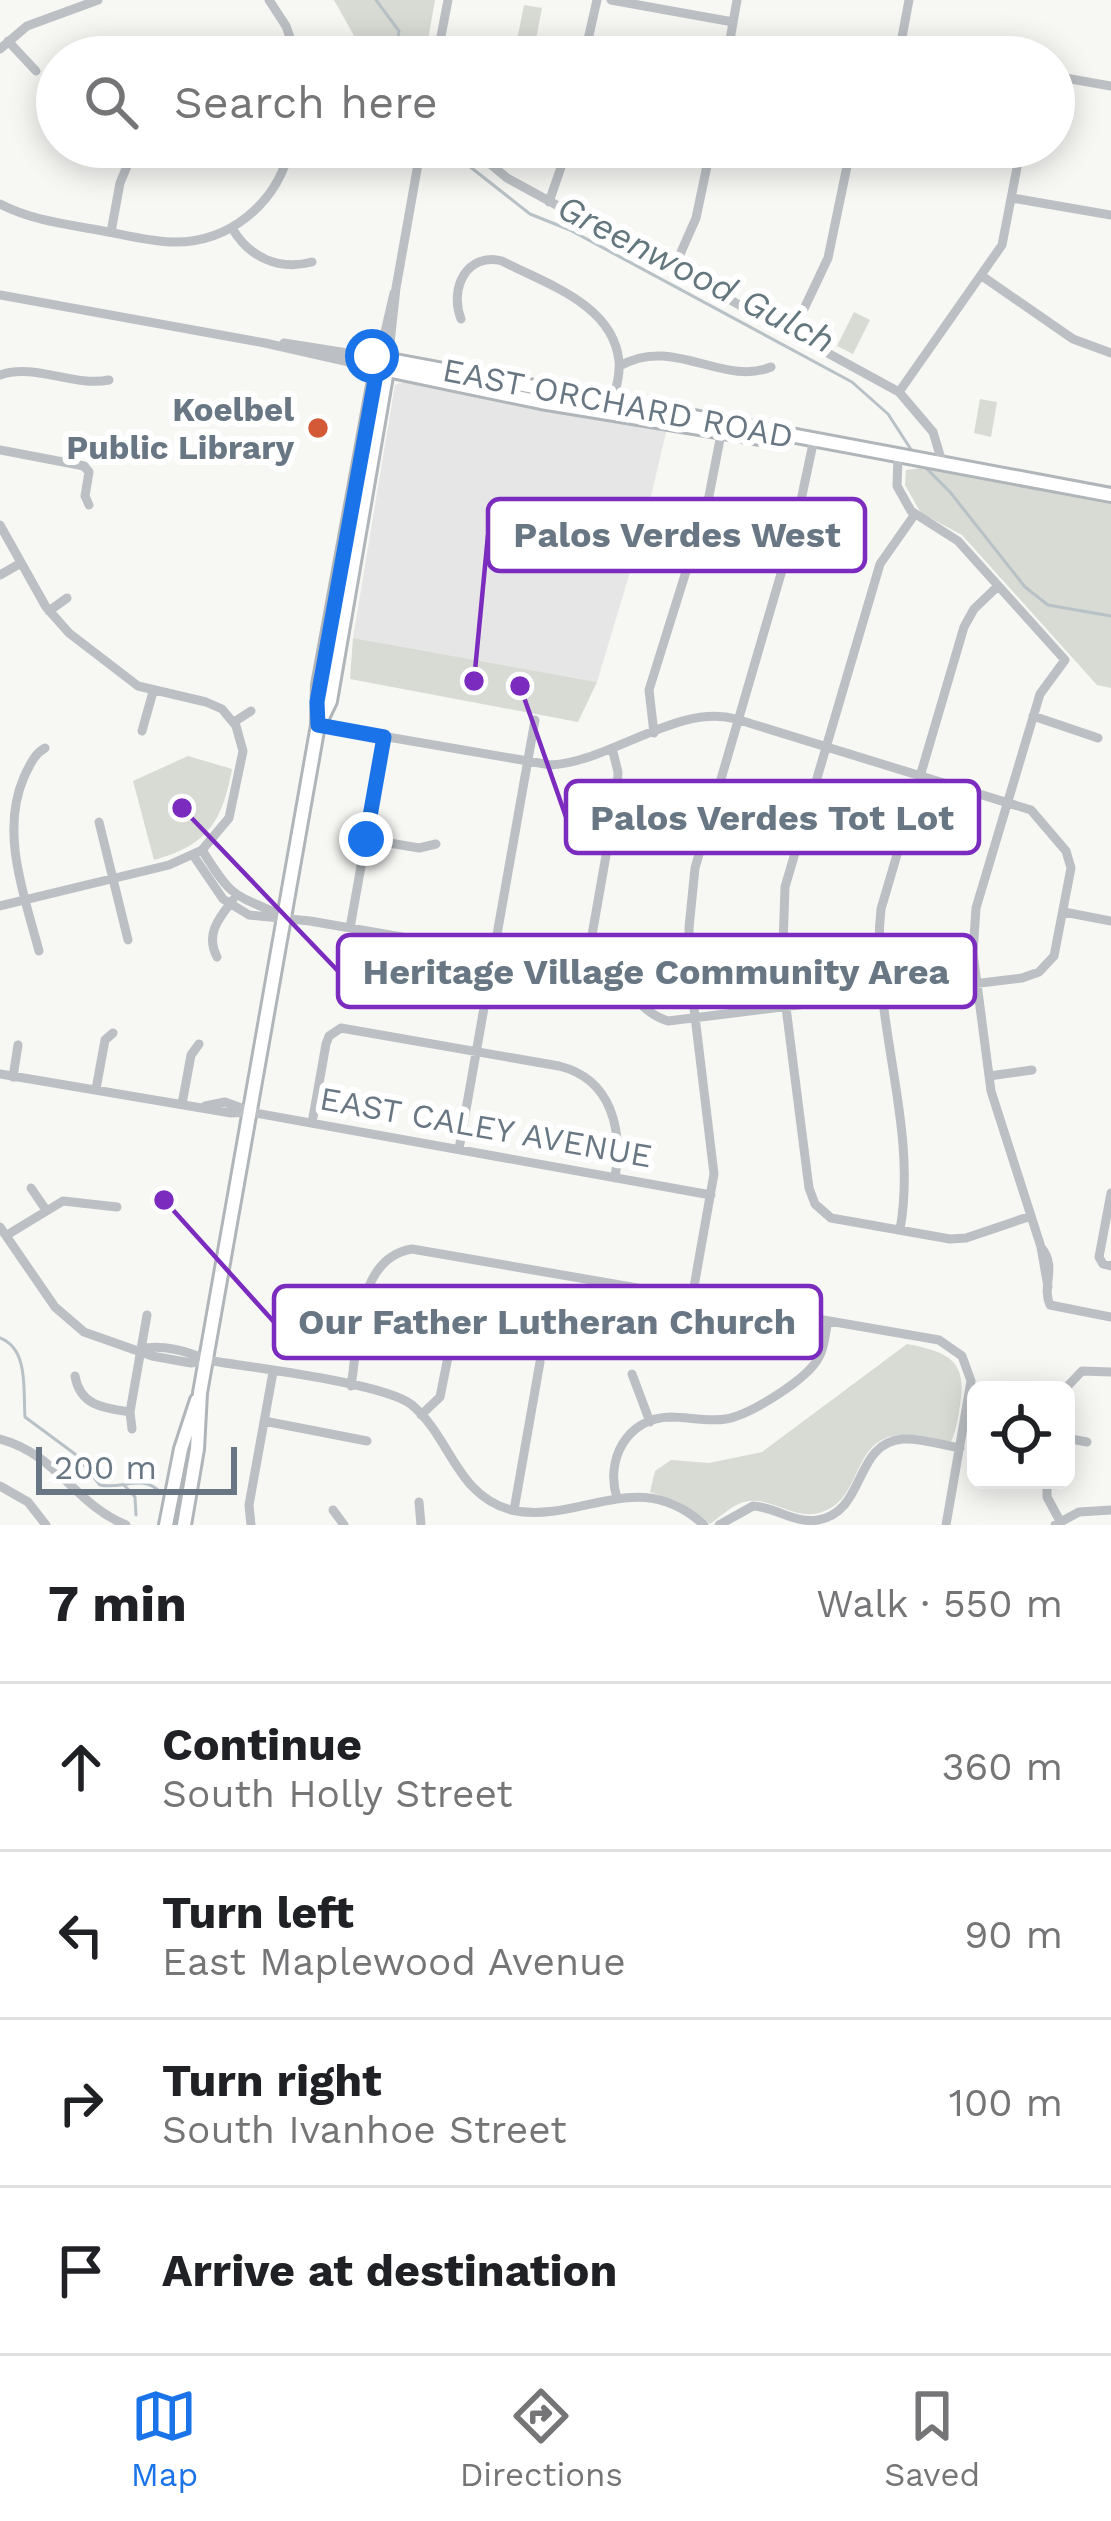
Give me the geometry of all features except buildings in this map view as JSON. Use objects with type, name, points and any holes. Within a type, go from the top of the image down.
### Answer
[{"type":"main road","name":"EAST ORCHARD ROAD","points":[[383,364],[1111,495]]},
{"type":"main road","points":[[184,1525],[197,1449],[200,1394],[318,725],[330,701],[383,364]]},
{"type":"main road","points":[[166,1525],[181,1449],[200,1394]]},
{"type":"street","points":[[36,71],[4,45],[27,26],[73,4],[98,0]]},
{"type":"street","points":[[268,0],[290,36]]},
{"type":"street","points":[[441,36],[448,0]]},
{"type":"street","points":[[588,36],[596,0]]},
{"type":"street","points":[[611,0],[733,22]]},
{"type":"street","points":[[731,36],[737,0]]},
{"type":"street","points":[[902,36],[909,0]]},
{"type":"street","points":[[1075,80],[1111,86]]},
{"type":"street","points":[[111,232],[127,168]]},
{"type":"street","points":[[0,204],[35,218],[111,232],[176,242],[199,240],[232,228],[256,210],[272,191],[281,168]]},
{"type":"street","points":[[383,364],[417,168]]},
{"type":"street","points":[[493,168],[899,392],[933,432],[943,465]]},
{"type":"street","points":[[549,202],[561,168]]},
{"type":"street","points":[[674,268],[696,218],[707,168]]},
{"type":"street","points":[[793,332],[829,258],[847,168]]},
{"type":"street","points":[[899,392],[1002,245],[1017,168]]},
{"type":"street","points":[[1012,198],[1111,215]]},
{"type":"street","points":[[232,228],[247,251],[259,258],[299,265],[312,262]]},
{"type":"street","points":[[461,319],[456,301],[466,270],[480,260],[497,259],[591,309],[607,328],[620,366],[614,409]]},
{"type":"street","points":[[982,276],[1080,343],[1111,352]]},
{"type":"street","name":"EAST ORCHARD ROAD","points":[[0,296],[265,343],[322,347],[383,364]]},
{"type":"street","points":[[620,366],[652,354],[751,372],[771,368]]},
{"type":"street","points":[[0,375],[19,370],[83,381],[109,380]]},
{"type":"street","points":[[654,733],[650,690],[708,501],[723,428]]},
{"type":"street","points":[[692,1298],[714,1168],[689,948],[692,889],[700,843],[796,519],[814,442]]},
{"type":"street","points":[[0,451],[91,468],[89,505]]},
{"type":"street","points":[[898,458],[897,486],[915,514],[953,536],[1065,660],[1045,684],[1033,716],[976,908],[972,940],[989,1076],[1042,1247],[1050,1305],[1111,1317]]},
{"type":"street","points":[[915,514],[880,564],[785,887],[780,943],[812,1199],[831,1217],[962,1240],[1031,1216]]},
{"type":"street","points":[[0,525],[49,611],[77,640],[130,682],[222,709],[234,722],[243,746],[225,825],[197,852],[0,906]]},
{"type":"street","points":[[0,575],[21,563]]},
{"type":"street","points":[[900,1230],[907,1181],[884,996],[881,909],[967,621],[998,586]]},
{"type":"street","points":[[49,611],[67,598]]},
{"type":"street","points":[[142,731],[153,692]]},
{"type":"street","points":[[234,722],[251,711]]},
{"type":"street","points":[[197,852],[233,900],[257,918],[285,917],[586,969],[617,980],[656,1017],[676,1022],[1022,978],[1043,969],[1056,950],[1071,874],[1069,857],[1035,813],[918,774],[736,719],[703,715],[561,764],[318,725]]},
{"type":"street","points":[[1033,716],[1098,738]]},
{"type":"street","points":[[459,1149],[535,720]]},
{"type":"street","points":[[350,928],[384,737]]},
{"type":"street","points":[[39,951],[10,835],[10,811],[36,754],[45,748]]},
{"type":"street","points":[[586,969],[616,793],[618,772],[612,748]]},
{"type":"street","points":[[99,822],[128,940]]},
{"type":"street","points":[[366,839],[419,848],[436,844]]},
{"type":"street","points":[[217,957],[212,946],[214,929],[233,900]]},
{"type":"street","points":[[1064,912],[1111,921]]},
{"type":"street","points":[[312,1123],[326,1044],[333,1031],[341,1028],[476,1052],[569,1069],[592,1082],[608,1100],[614,1120],[615,1178]]},
{"type":"street","points":[[96,1089],[106,1040],[113,1033]]},
{"type":"street","points":[[182,1104],[191,1055],[199,1044]]},
{"type":"street","points":[[13,1077],[18,1045]]},
{"type":"street","points":[[989,1076],[1031,1070]]},
{"type":"street","name":"EAST CALEY AVENUE","points":[[0,1075],[231,1113],[250,1112],[711,1195]]},
{"type":"street","points":[[32,1188],[46,1210]]},
{"type":"street","points":[[1111,1193],[1100,1257],[1111,1266]]},
{"type":"street","points":[[117,1207],[73,1200],[4,1231],[67,1320],[100,1340],[152,1356],[190,1363],[206,1360],[395,1395],[421,1415],[470,1485],[490,1501],[514,1510],[561,1510],[637,1496],[680,1508],[704,1525]]},
{"type":"street","points":[[351,1386],[372,1275],[384,1260],[405,1250],[939,1340],[957,1349],[967,1363],[971,1388],[946,1525]]},
{"type":"street","points":[[132,1429],[130,1412],[147,1315]]},
{"type":"street","points":[[617,1498],[612,1476],[617,1452],[634,1430],[671,1417],[724,1419],[754,1409],[814,1365],[822,1352],[828,1321]]},
{"type":"street","points":[[421,1415],[440,1397],[450,1347]]},
{"type":"street","points":[[514,1510],[540,1362]]},
{"type":"street","points":[[1070,1381],[1082,1371],[1111,1372]]},
{"type":"street","points":[[251,1525],[249,1505],[273,1372]]},
{"type":"street","points":[[632,1374],[650,1422]]},
{"type":"street","points":[[75,1376],[80,1394],[91,1403],[130,1412]]},
{"type":"street","points":[[264,1421],[368,1441]]},
{"type":"street","points":[[0,1438],[40,1456],[90,1505],[126,1525]]},
{"type":"street","points":[[719,1525],[753,1506],[801,1520],[830,1516],[850,1500],[866,1462],[889,1442],[910,1439],[960,1448]]},
{"type":"street","points":[[1075,1440],[1087,1442]]},
{"type":"street","points":[[0,1486],[28,1502],[46,1525]]},
{"type":"street","points":[[1046,1489],[1057,1523],[1079,1512],[1111,1510]]},
{"type":"street","points":[[419,1502],[421,1525]]},
{"type":"street","points":[[333,1510],[344,1525]]},
{"type":"street","points":[[561,1510],[564,1525]]},
{"type":"shaded area","points":[[334,0],[435,0],[429,36],[354,36]]},
{"type":"shaded area","points":[[524,5],[542,8],[537,36],[518,36]]},
{"type":"shaded area","points":[[854,312],[870,320],[853,354],[837,346]]},
{"type":"shaded area","points":[[406,381],[506,404],[667,428],[645,522],[597,682],[353,638],[395,385]]},
{"type":"shaded area","points":[[980,399],[997,402],[991,437],[974,433]]},
{"type":"shaded area","points":[[921,468],[1111,503],[1111,688],[1097,685],[962,535],[921,513],[905,485],[906,470]]},
{"type":"shaded area","points":[[353,638],[597,682],[578,722],[350,679]]},
{"type":"shaded area","points":[[188,756],[232,769],[223,803],[200,839],[154,860],[133,781]]},
{"type":"shaded area","points":[[907,1344],[933,1350],[957,1368],[962,1390],[951,1442],[887,1437],[866,1455],[836,1505],[811,1514],[752,1501],[737,1505],[710,1524],[677,1501],[650,1492],[655,1471],[671,1460],[709,1463],[762,1452]]},
{"type":"waterway","name":"Greenwood Gulch","points":[[376,0],[398,36]]},
{"type":"waterway","name":"Greenwood Gulch","points":[[472,168],[530,214],[570,230],[852,382],[888,414],[912,451]]},
{"type":"waterway","name":"Greenwood Gulch","points":[[927,469],[1025,587],[1048,605],[1111,616]]},
{"type":"waterway","points":[[0,1338],[20,1361],[25,1417],[75,1454],[100,1485],[140,1483],[161,1493]]},
{"type":"waterway","points":[[124,1485],[135,1497],[136,1515]]},
{"type":"place","name":"Koelbel Public Library","points":[[318,428]]},
{"type":"place","name":"Palos Verdes West","points":[[474,681]]},
{"type":"place","name":"Palos Verdes Tot Lot","points":[[520,686]]},
{"type":"place","name":"Heritage Village Community Area","points":[[182,808]]},
{"type":"place","name":"Our Father Lutheran Church","points":[[164,1200]]},
{"type":"route","points":[[366,839],[384,737],[318,725],[317,702],[379,358],[372,356]]}]
